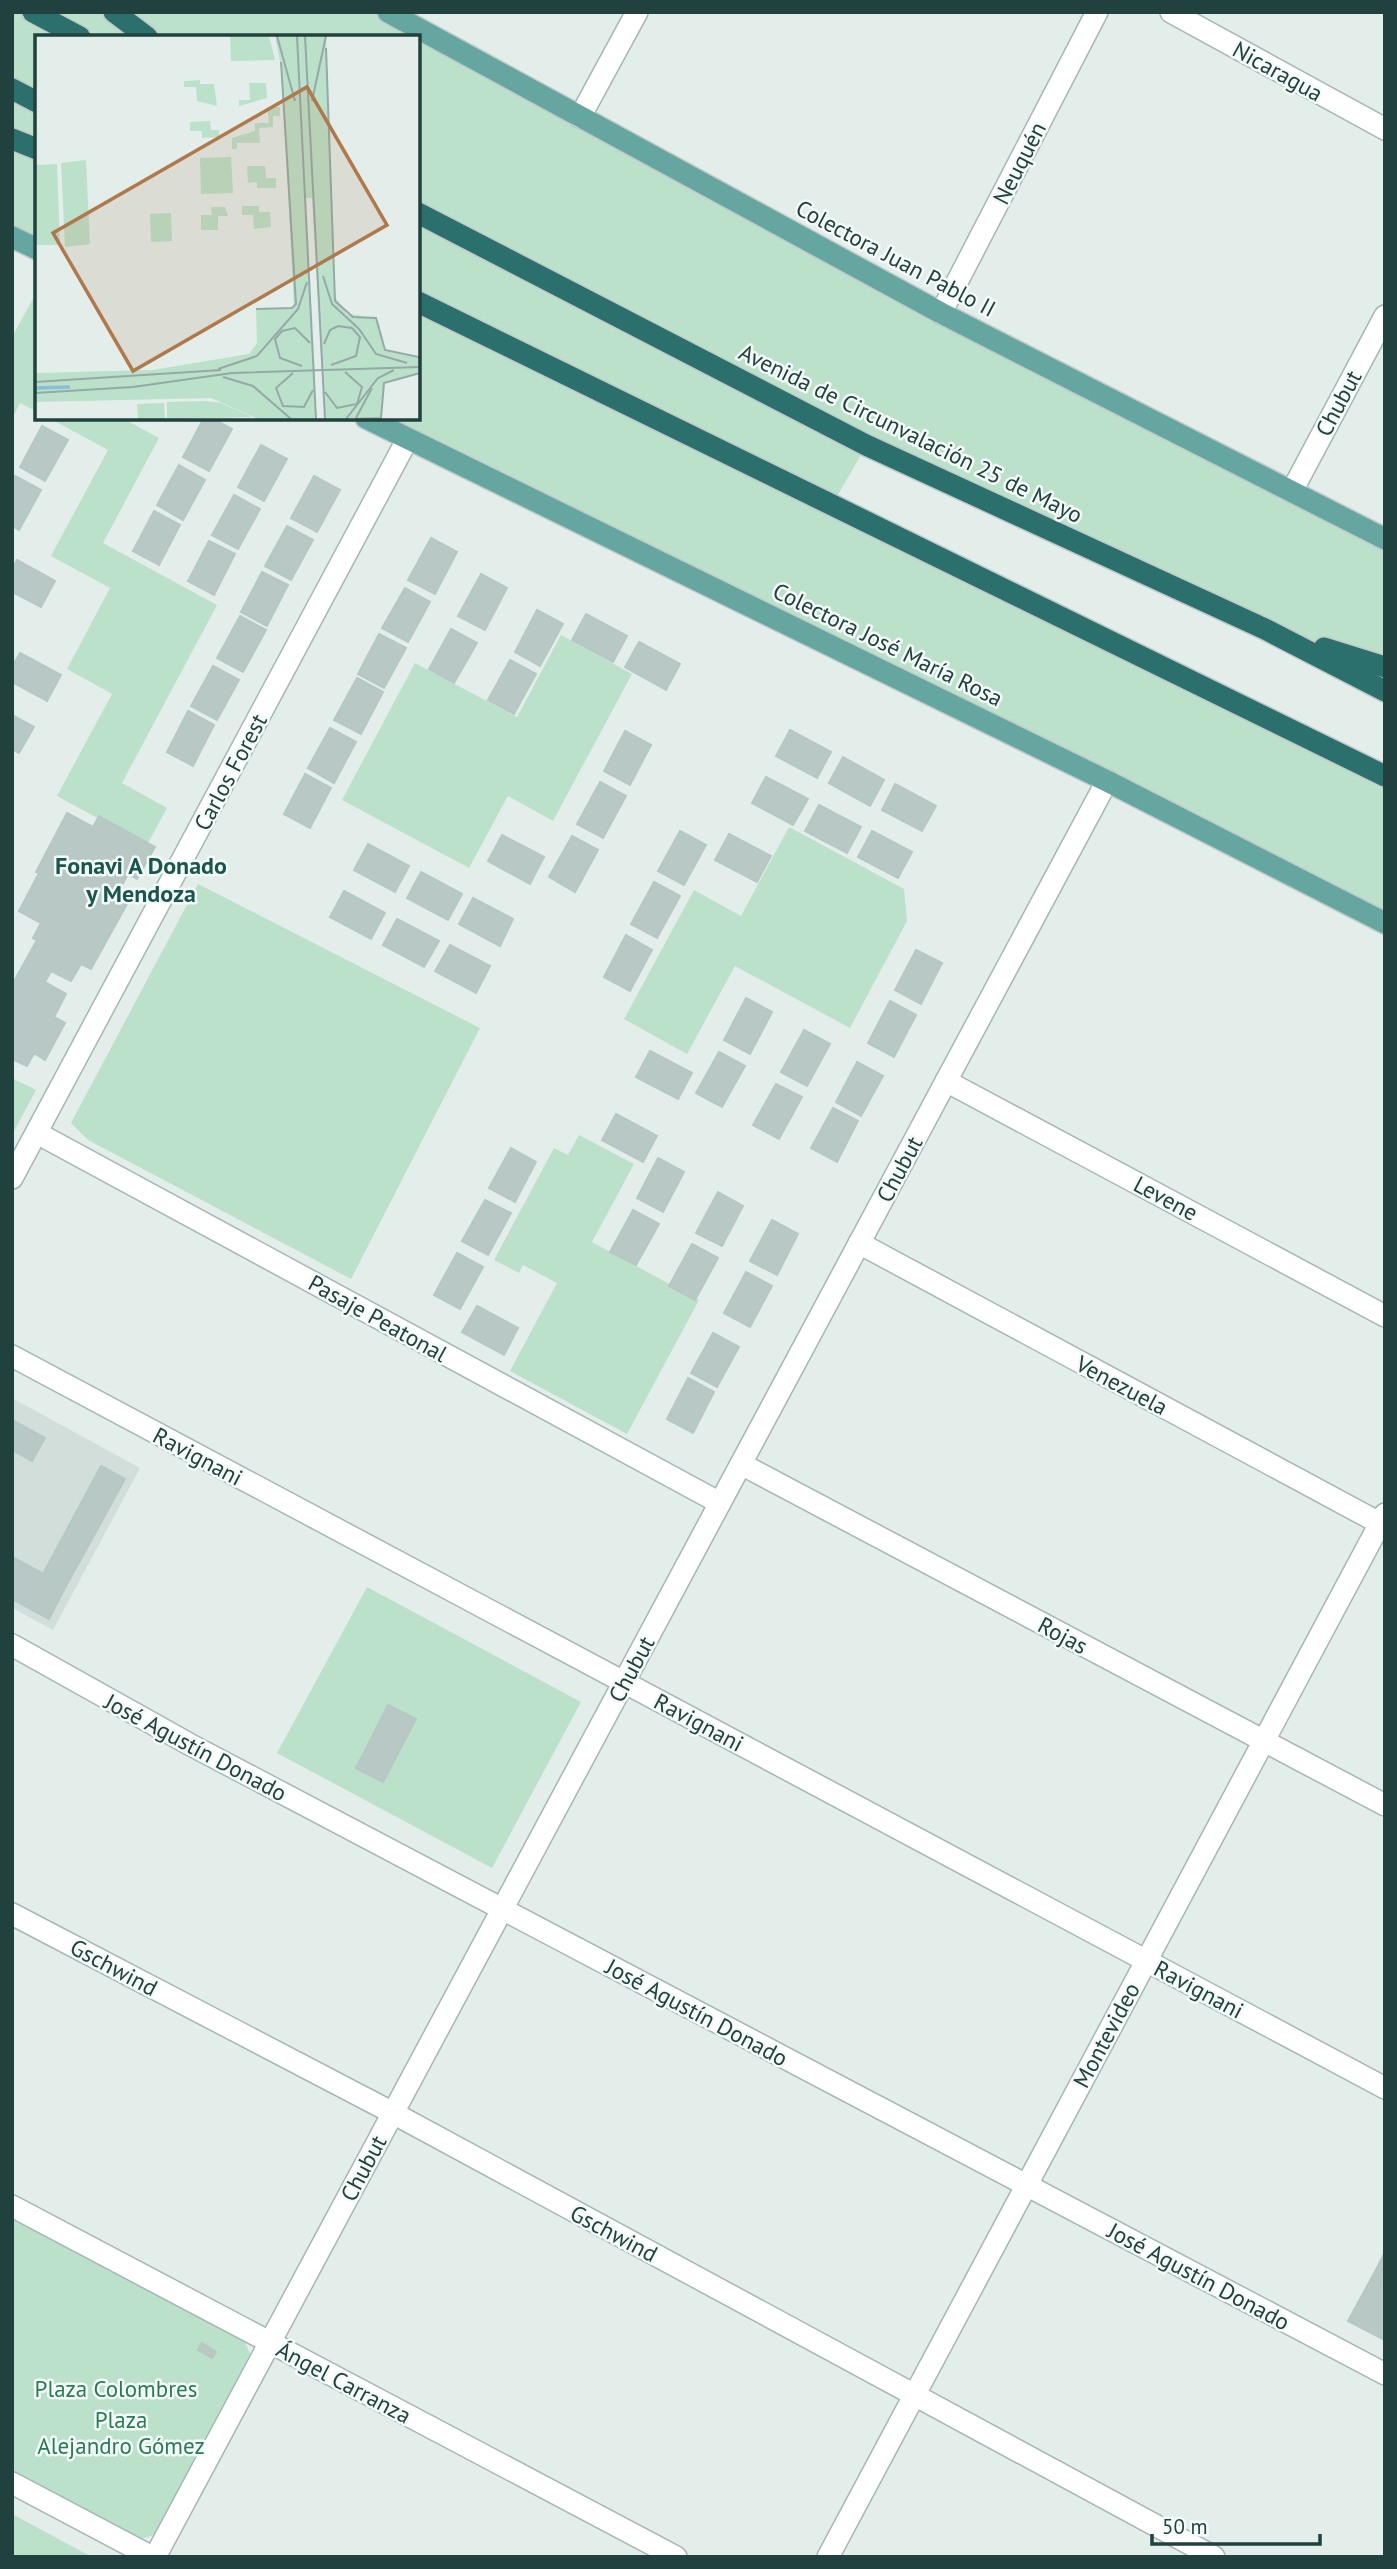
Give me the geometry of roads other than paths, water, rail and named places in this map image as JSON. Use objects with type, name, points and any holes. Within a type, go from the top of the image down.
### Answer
[{"type":"highway","points":[[33,12],[76,35]]},
{"type":"highway","points":[[114,12],[144,35]]},
{"type":"highway","points":[[12,89],[35,101]]},
{"type":"highway","points":[[12,139],[35,148]]},
{"type":"highway","name":"Avenida de Circunvalación 25 de Mayo","points":[[420,214],[866,445],[1265,629],[1385,691]]},
{"type":"highway","points":[[420,303],[831,507],[1385,776]]},
{"type":"highway","points":[[1265,629],[1385,667]]},
{"type":"highway","points":[[1363,764],[1385,782]]},
{"type":"main road","name":"Colectora Juan Pablo II","points":[[388,12],[941,313],[1385,539]]},
{"type":"main road","points":[[12,237],[35,248]]},
{"type":"main road","name":"Colectora José María Rosa","points":[[370,420],[1107,781],[1385,923]]},
{"type":"street","points":[[580,117],[637,12]]},
{"type":"street","name":"Neuquén","points":[[941,313],[1097,12]]},
{"type":"street","name":"Nicaragua","points":[[1171,12],[1385,129]]},
{"type":"street","name":"Chubut","points":[[1292,491],[1385,316]]},
{"type":"street","name":"Carlos Forest","points":[[12,1178],[407,440]]},
{"type":"street","name":"Chubut","points":[[154,2557],[1107,781]]},
{"type":"street","name":"Levene","points":[[946,1081],[1385,1316]]},
{"type":"street","name":"Pasaje Peatonal","points":[[37,1133],[720,1503]]},
{"type":"street","name":"Venezuela","points":[[859,1243],[1383,1521]]},
{"type":"street","name":"Ravignani","points":[[12,1356],[1385,2088]]},
{"type":"street","name":"Rojas","points":[[741,1464],[1385,1805]]},
{"type":"street","name":"Montevideo","points":[[828,2557],[1383,1521]]},
{"type":"street","name":"José Agustín Donado","points":[[12,1646],[189,1744],[1385,2374]]},
{"type":"street","name":"Gschwind","points":[[12,1914],[393,2113],[1214,2557]]},
{"type":"street","name":"Ángel Carranza","points":[[12,2206],[676,2557]]},
{"type":"street","points":[[12,2483],[154,2557]]},
{"type":"district","name":"Fonavi A Donado y Mendoza","points":[[141,879]]},
{"type":"park label","name":"Plaza Colombres","points":[[116,2388]]},
{"type":"park label","name":"Plaza Alejandro Gómez","points":[[121,2432]]}]
